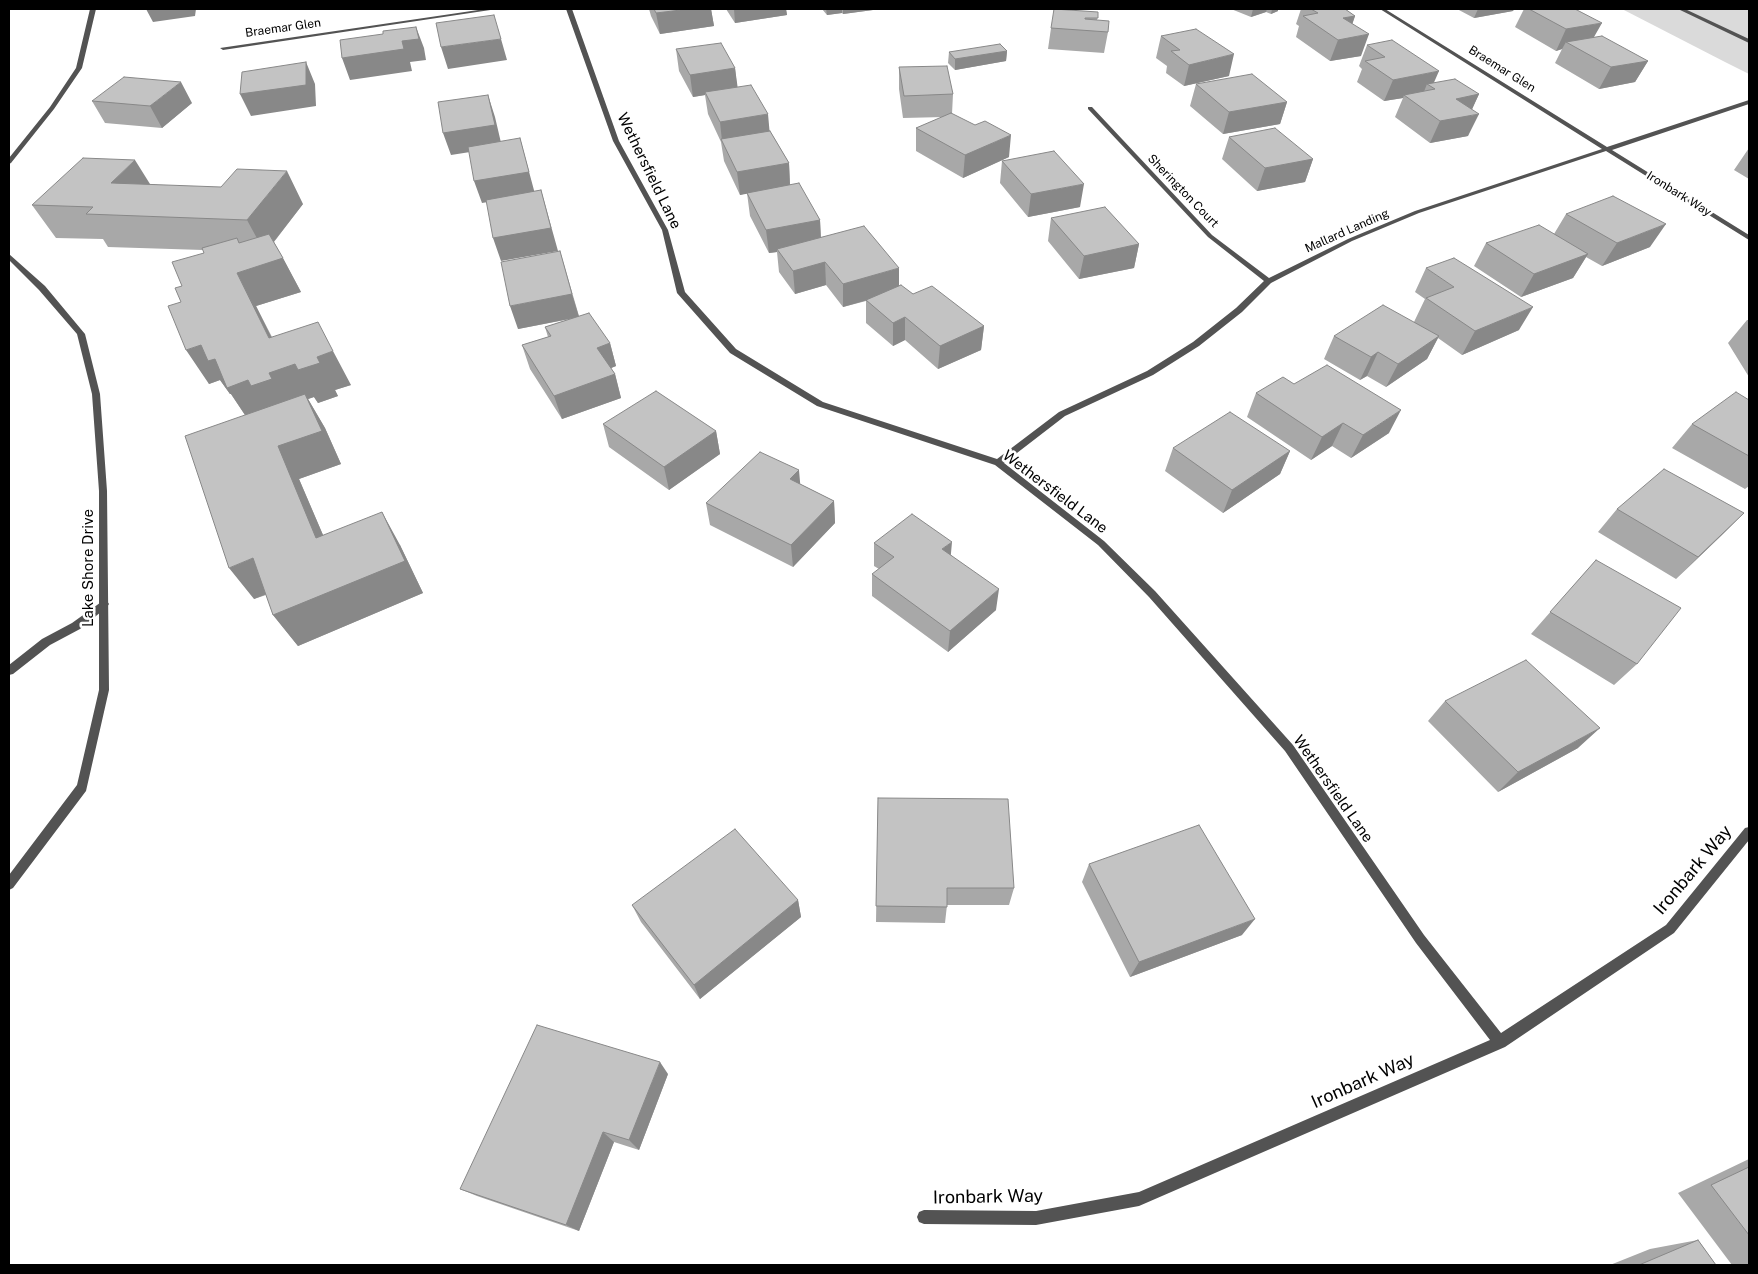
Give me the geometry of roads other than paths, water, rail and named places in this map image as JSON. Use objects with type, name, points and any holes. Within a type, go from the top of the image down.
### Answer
[{"type":"street","points":[[9,162],[52,108],[78,68],[93,9]]},
{"type":"street","name":"Braemar Glen","points":[[223,48],[494,9]]},
{"type":"street","name":"Wethersfield Lane","points":[[568,9],[616,141],[665,230],[681,293],[733,351],[820,404],[998,463],[1101,543],[1152,594],[1283,741],[1420,939],[1500,1042]]},
{"type":"street","name":"Braemar Glen","points":[[1382,9],[1609,149]]},
{"type":"street","points":[[1681,9],[1749,41]]},
{"type":"street","name":"Mallard Landing","points":[[998,463],[1062,414],[1150,373],[1196,344],[1239,310],[1268,281],[1350,240],[1417,212],[1749,102]]},
{"type":"street","name":"Sherington Court","points":[[1090,108],[1210,236],[1268,281]]},
{"type":"street","name":"Ironbark Way","points":[[1609,149],[1749,238]]},
{"type":"street","name":"Lake Shore Drive","points":[[9,256],[42,288],[81,334],[96,394],[103,491],[104,604],[104,690],[82,787],[9,884]]},
{"type":"street","points":[[9,671],[46,642],[76,626],[104,604]]},
{"type":"street","name":"Ironbark Way","points":[[924,1217],[1036,1218],[1139,1199],[1500,1042],[1670,929],[1749,832]]}]
